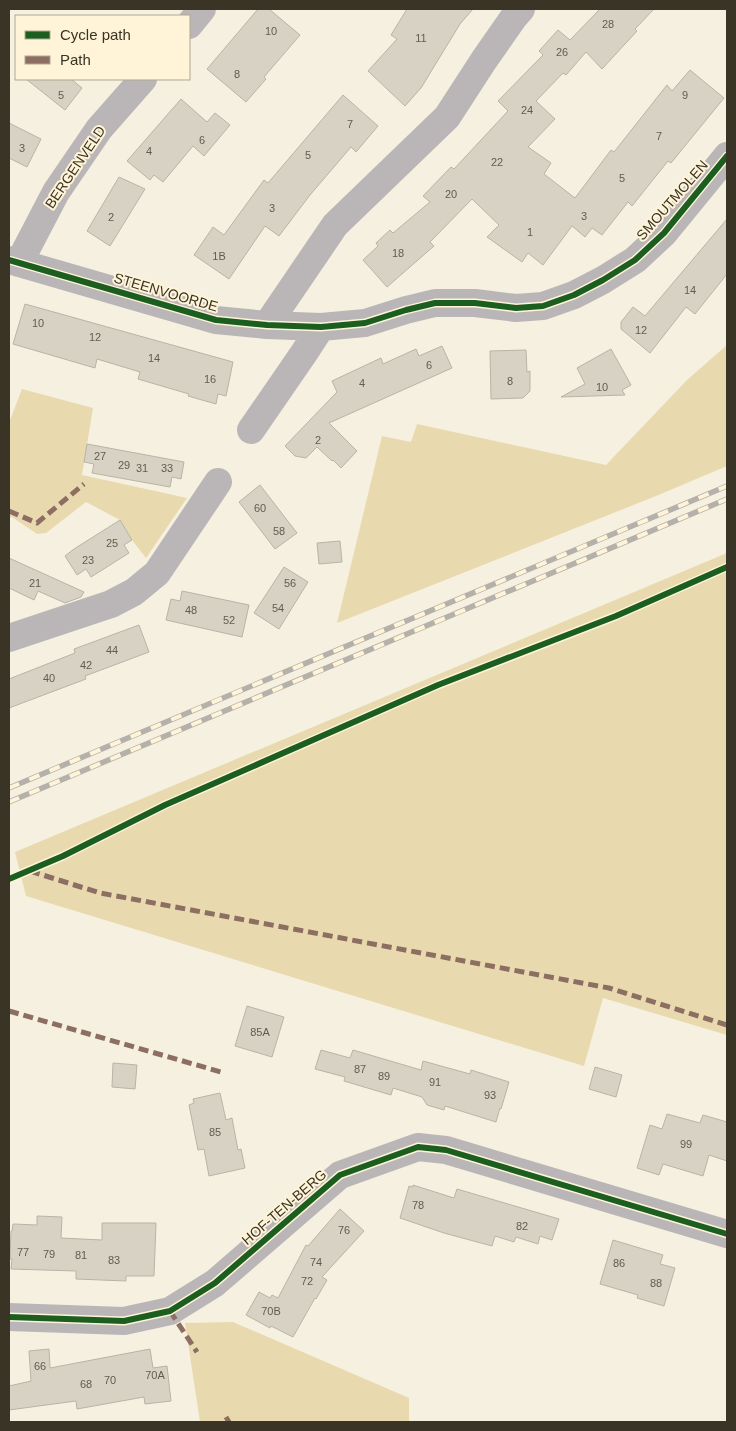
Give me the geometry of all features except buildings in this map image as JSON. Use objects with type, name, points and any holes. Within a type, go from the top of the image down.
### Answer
[{"type":"street","points":[[190,24],[202,9]]},
{"type":"street","points":[[267,325],[335,225],[447,117],[484,60],[521,9]]},
{"type":"street","name":"BERGENVELD","points":[[14,261],[56,192],[99,129],[142,80]]},
{"type":"street","name":"SMOUTMOLEN","points":[[321,327],[365,323],[435,303],[475,303],[516,308],[543,306],[574,295],[635,260],[664,233],[727,156]]},
{"type":"street","name":"STEENVOORDE","points":[[14,261],[216,320],[267,325],[321,327]]},
{"type":"street","points":[[251,430],[321,327]]},
{"type":"street","points":[[9,638],[111,604],[134,592],[157,573],[218,482]]},
{"type":"street","name":"HOF-TEN-BERG","points":[[9,1317],[124,1321],[170,1311],[215,1283],[340,1175],[418,1147],[446,1150],[727,1234]]},
{"type":"shaded area","points":[[727,345],[727,466],[337,623],[382,436],[411,442],[417,424],[606,465],[687,380]]},
{"type":"shaded area","points":[[22,389],[93,408],[82,475],[187,498],[146,558],[120,520],[86,502],[46,533],[37,534],[12,517],[9,518],[9,423]]},
{"type":"shaded area","points":[[727,553],[727,1035],[603,998],[584,1066],[26,896],[15,852]]},
{"type":"shaded area","points":[[233,1322],[409,1398],[409,1422],[200,1422],[185,1323]]},
{"type":"railway","points":[[9,788],[727,486]]},
{"type":"railway","points":[[9,802],[727,499]]},
{"type":"marked path","points":[[9,511],[37,523],[84,484]]},
{"type":"marked path","points":[[30,871],[100,893],[609,988],[727,1025]]},
{"type":"marked path","points":[[9,1011],[221,1072]]},
{"type":"marked path","points":[[170,1311],[197,1352]]},
{"type":"marked path","points":[[226,1417],[229,1422]]},
{"type":"cycle path","points":[[9,260],[216,320],[267,325],[321,327],[365,323],[435,303],[475,303],[516,308],[543,306],[574,295],[635,260],[664,233],[727,156]]},
{"type":"cycle path","points":[[9,879],[63,856],[165,805],[438,685],[616,616],[727,567]]},
{"type":"cycle path","points":[[9,1317],[124,1321],[170,1311],[215,1283],[340,1175],[418,1147],[446,1150],[727,1234]]}]
